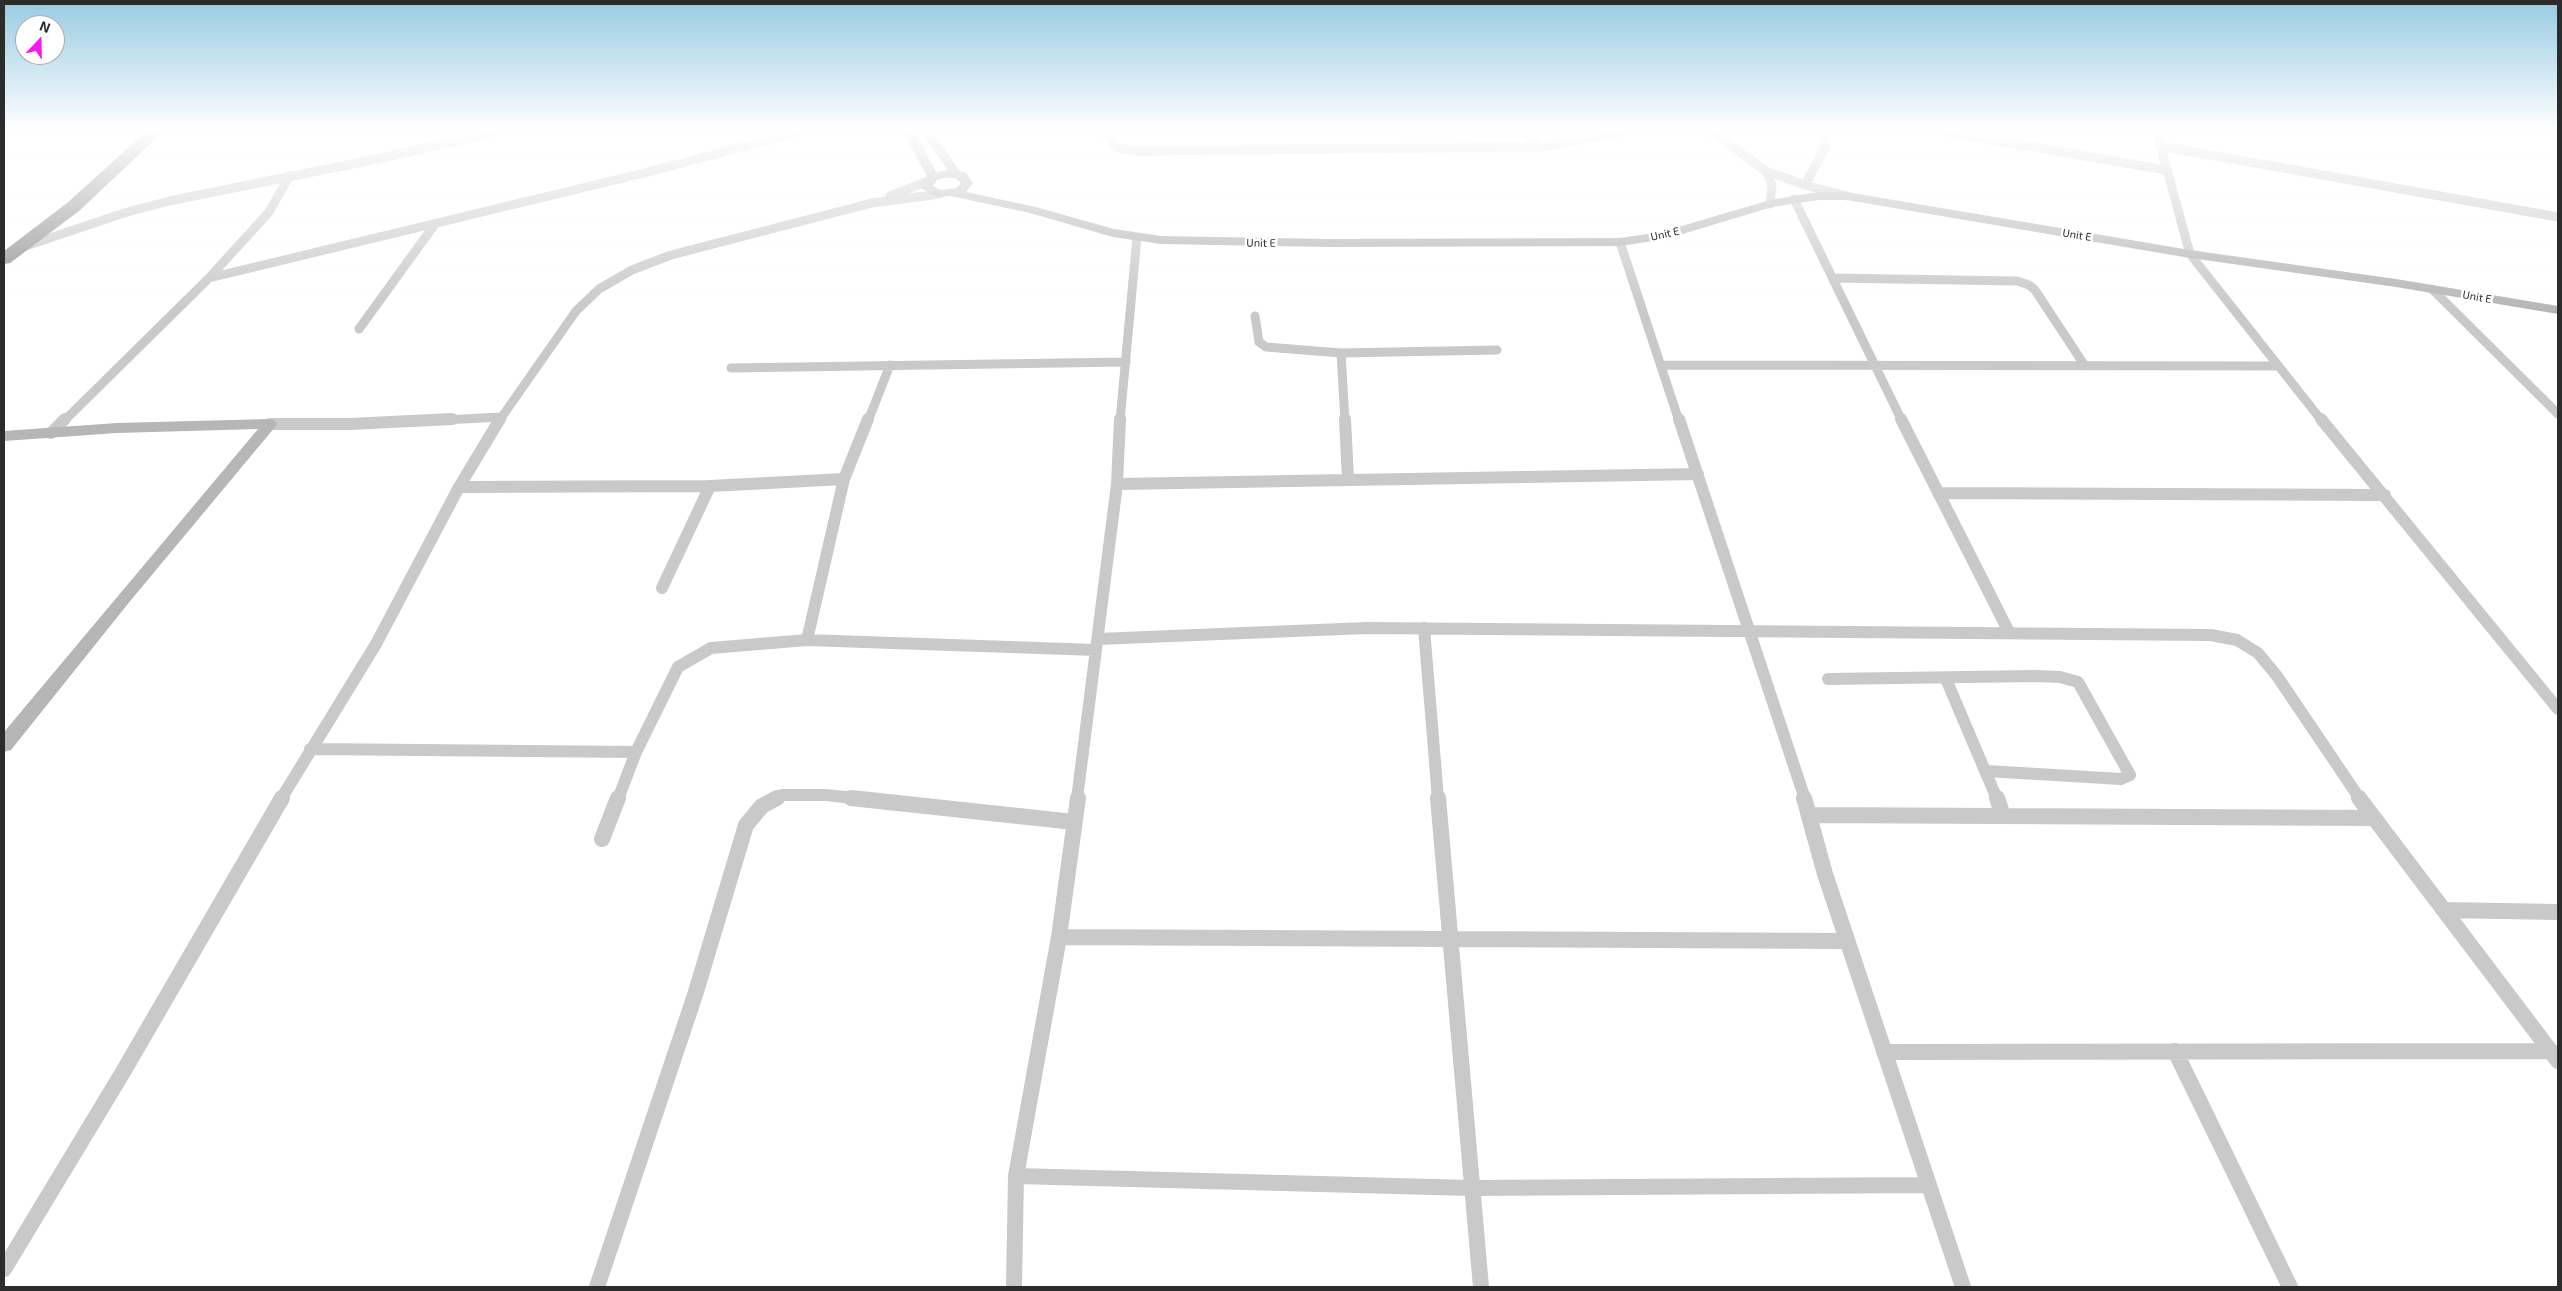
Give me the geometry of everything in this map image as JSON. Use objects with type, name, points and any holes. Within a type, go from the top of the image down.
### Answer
[{"type":"highway","points":[[4,258],[11,248],[77,189]]},
{"type":"highway","points":[[11,248],[73,207],[92,189]]},
{"type":"street","points":[[11,248],[133,211],[228,189]]},
{"type":"street","points":[[51,433],[209,278],[269,212],[282,189]]},
{"type":"street","points":[[209,278],[573,189]]},
{"type":"street","points":[[872,203],[906,189]]},
{"type":"street","points":[[930,189],[940,194]]},
{"type":"street","points":[[953,193],[961,189]]},
{"type":"street","points":[[987,189],[1032,210]]},
{"type":"street","points":[[1770,204],[1772,189]]},
{"type":"street","points":[[1821,189],[1847,196]]},
{"type":"street","points":[[2171,189],[2190,254],[2277,366],[2385,495],[2558,710]]},
{"type":"street","points":[[2402,189],[2558,217]]},
{"type":"street","points":[[4,1269],[123,1072],[310,749],[376,644],[459,487],[501,417],[576,311],[599,289],[614,280],[632,270],[671,255],[872,203],[953,193],[1032,210]]},
{"type":"street","name":"Unit E","points":[[1032,210],[1077,225],[1136,237],[1183,242],[1328,244],[1620,242],[1678,232],[1770,204],[1794,199],[1847,196],[2190,254],[2432,289],[2558,310]]},
{"type":"street","points":[[1794,199],[1874,367],[2009,632]]},
{"type":"street","points":[[358,329],[435,224]]},
{"type":"street","points":[[1014,1287],[1016,1176],[1059,937],[1097,644],[1117,484],[1118,439],[1136,237]]},
{"type":"street","points":[[1620,242],[1810,815],[1825,874],[1963,1287]]},
{"type":"street","points":[[1833,278],[2017,281],[2029,285],[2035,290],[2086,366]]},
{"type":"street","points":[[2432,289],[2558,414]]},
{"type":"street","points":[[1255,316],[1259,342],[1266,347],[1341,352],[1497,350]]},
{"type":"street","points":[[1341,352],[1348,479]]},
{"type":"street","points":[[731,368],[1126,362]]},
{"type":"street","points":[[807,640],[844,479],[890,365]]},
{"type":"street","points":[[1661,365],[1874,367],[2277,366]]},
{"type":"street","points":[[4,436],[117,428],[350,424],[501,417]]},
{"type":"street","points":[[4,745],[124,596],[270,424]]},
{"type":"street","points":[[1117,484],[1277,483],[1348,479],[1698,474]]},
{"type":"street","points":[[459,487],[710,486],[844,479]]},
{"type":"street","points":[[662,588],[710,486]]},
{"type":"street","points":[[1938,492],[2385,495]]},
{"type":"street","points":[[602,839],[636,752],[678,667],[711,648],[807,640],[1097,644],[1366,628],[2211,635],[2237,640],[2258,652],[2277,676],[2373,818],[2555,1056]]},
{"type":"street","points":[[1424,628],[1449,939],[1481,1287]]},
{"type":"street","points":[[1828,679],[1946,679],[2036,676],[2060,677],[2078,682],[2130,775],[2121,779],[1986,771]]},
{"type":"street","points":[[1946,679],[1986,771],[2003,816]]},
{"type":"street","points":[[310,749],[636,752]]},
{"type":"street","points":[[597,1287],[695,995],[746,825],[762,806],[782,795],[826,795],[1074,822]]},
{"type":"street","points":[[1810,815],[2373,818]]},
{"type":"street","points":[[2444,910],[2558,912]]},
{"type":"street","points":[[1059,937],[1847,941]]},
{"type":"street","points":[[1884,1052],[2175,1051],[2555,1056]]},
{"type":"street","points":[[2175,1051],[2290,1287]]},
{"type":"street","points":[[1016,1176],[1471,1188],[1928,1185]]}]
